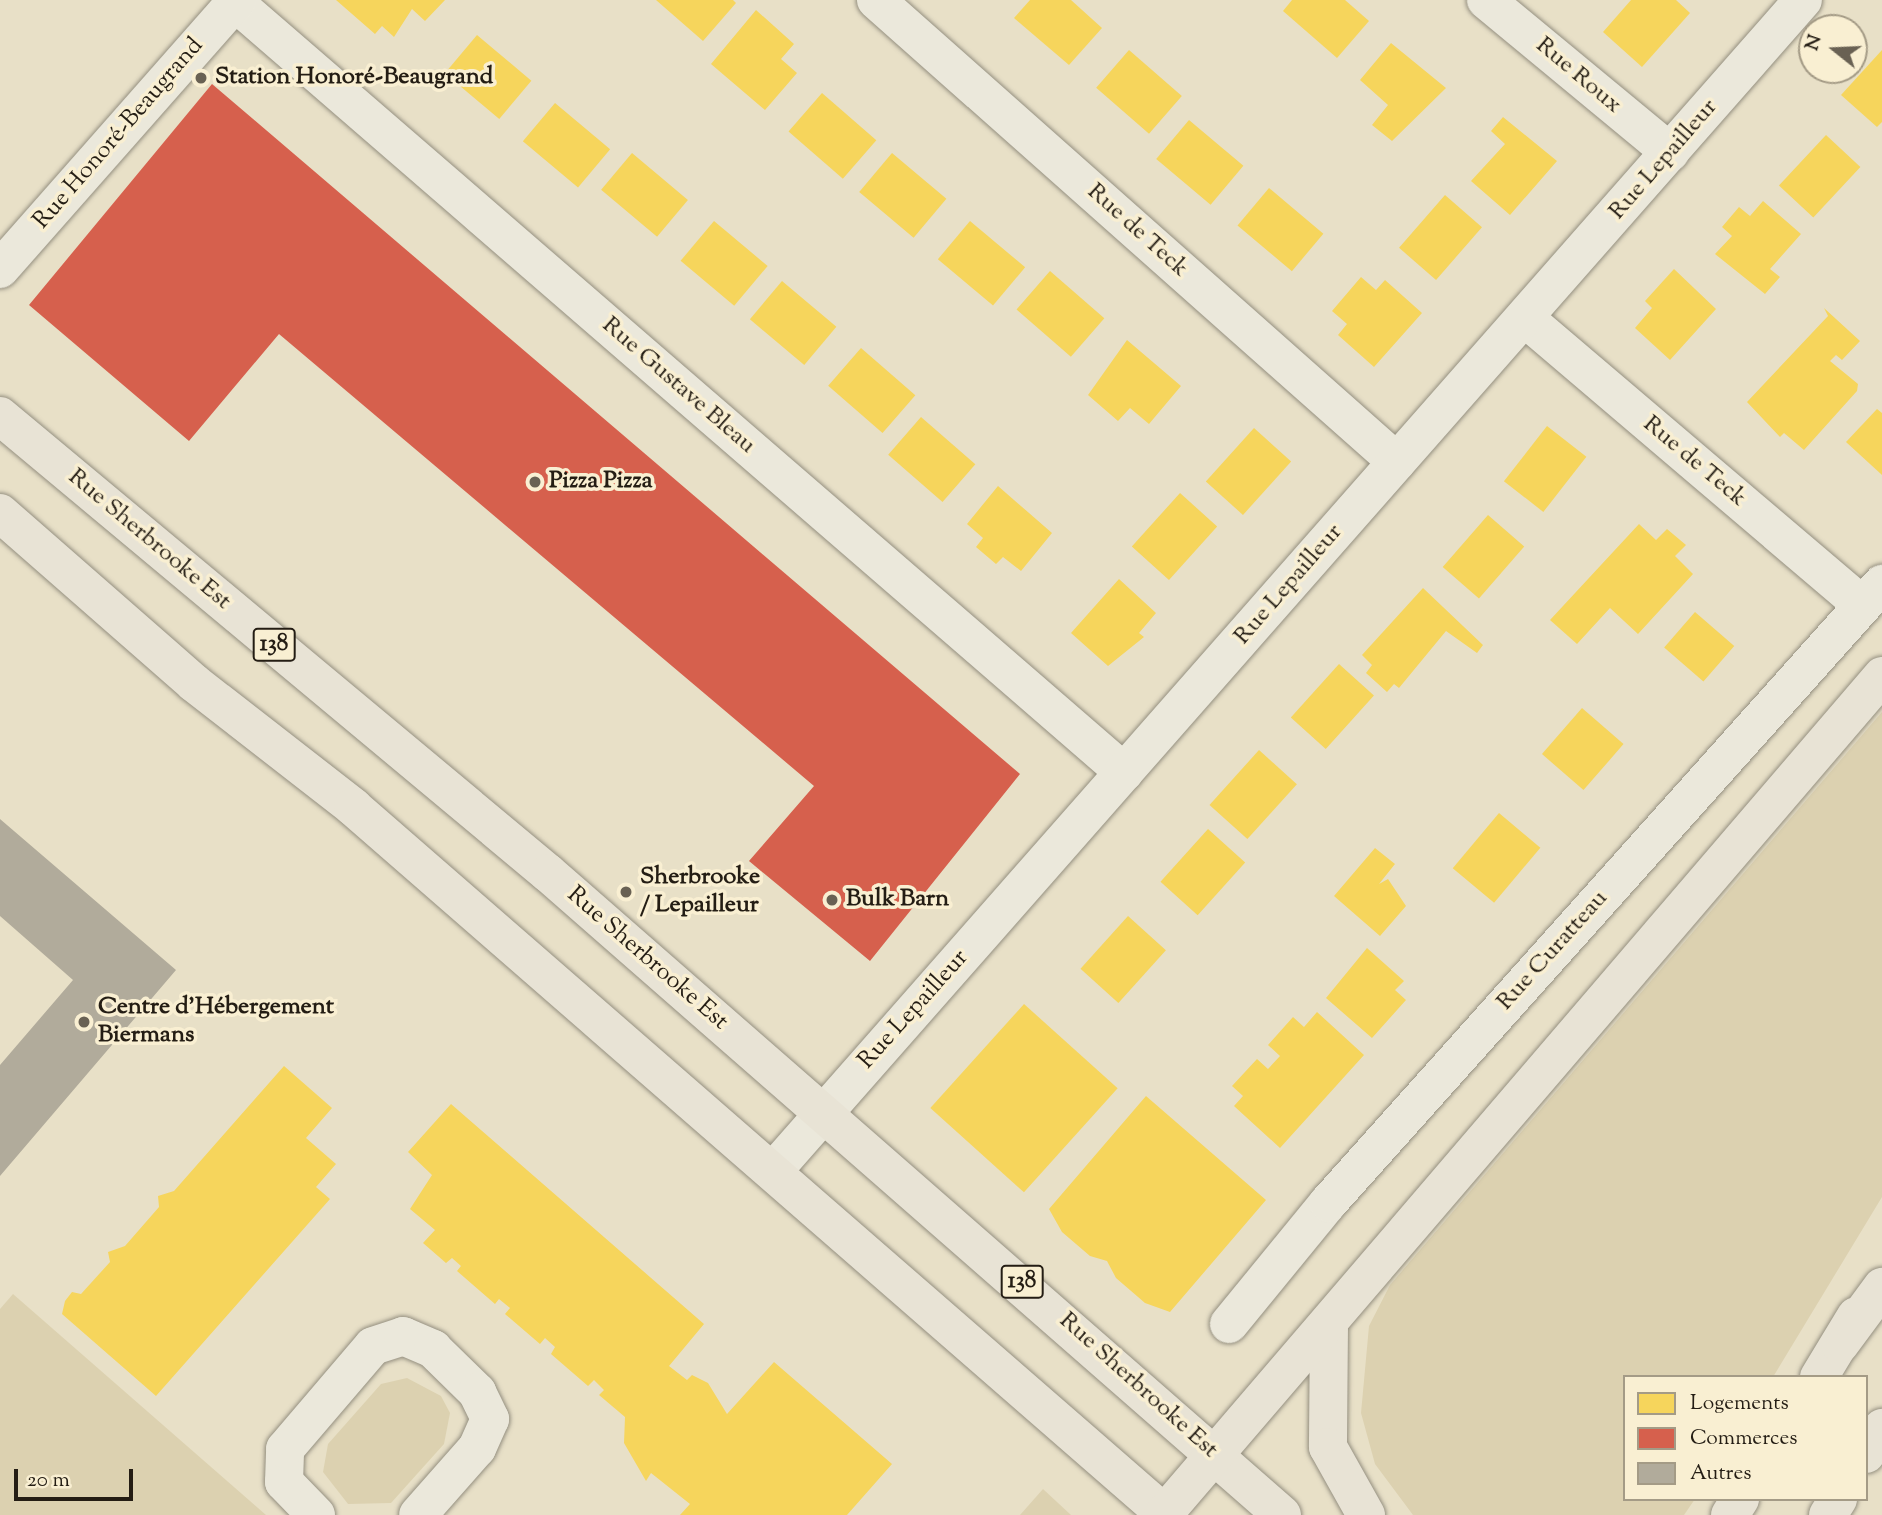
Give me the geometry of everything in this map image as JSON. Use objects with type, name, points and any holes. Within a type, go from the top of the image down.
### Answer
[{"type":"main road","name":"Rue Sherbrooke Est","points":[[0,416],[824,1112],[1282,1515]]},
{"type":"main road","points":[[0,513],[774,1170],[1164,1515],[1882,676]]},
{"type":"main road","points":[[1820,1375],[1882,1270]]},
{"type":"main road","points":[[1840,1344],[1882,1287]]},
{"type":"main road","points":[[1329,1325],[1328,1447],[1366,1515]]},
{"type":"main road","points":[[1868,1451],[1882,1428]]},
{"type":"street","name":"Rue de Teck","points":[[876,0],[1397,462]]},
{"type":"street","name":"Rue Roux","points":[[1486,0],[1670,152]]},
{"type":"street","name":"Rue Lepailleur","points":[[774,1170],[1803,0]]},
{"type":"street","name":"Rue Honoré-Beaugrand","points":[[0,268],[235,1]]},
{"type":"street","name":"Rue Gustave Bleau","points":[[235,1],[1124,772]]},
{"type":"street","name":"Rue de Teck","points":[[1526,318],[1872,594]]},
{"type":"street","name":"Rue Curatteau","points":[[1229,1324],[1328,1203],[1872,594]]},
{"type":"street","points":[[316,1515],[284,1482],[285,1449],[373,1346],[403,1336],[433,1349],[477,1392],[490,1419],[477,1448],[418,1515]]},
{"type":"shaded area","points":[[1882,712],[1882,1197],[1774,1375],[1623,1375],[1623,1501],[1694,1501],[1684,1515],[1413,1515],[1375,1464],[1361,1413],[1369,1326],[1390,1285]]},
{"type":"shaded area","points":[[13,1294],[266,1515],[0,1515],[0,1309]]},
{"type":"shaded area","points":[[407,1378],[441,1396],[450,1413],[444,1444],[391,1503],[348,1504],[323,1472],[328,1444],[381,1384]]},
{"type":"shaded area","points":[[1043,1489],[1071,1515],[1020,1515]]},
{"type":"building: Logements","points":[[336,0],[445,0],[425,21],[412,9],[394,37],[382,26],[375,34]]},
{"type":"building: Logements","points":[[656,0],[733,0],[736,3],[703,41]]},
{"type":"building: Logements","points":[[1030,0],[1071,0],[1102,28],[1069,65],[1014,18]]},
{"type":"building: Logements","points":[[1292,0],[1345,0],[1369,21],[1337,58],[1283,11]]},
{"type":"building: Logements","points":[[1631,0],[1676,0],[1690,13],[1642,67],[1603,32]]},
{"type":"building: Logements","points":[[756,10],[794,44],[781,59],[797,73],[765,110],[711,64]]},
{"type":"building: Logements","points":[[477,35],[531,81],[499,119],[445,73]]},
{"type":"building: Logements","points":[[1391,43],[1446,88],[1392,141],[1372,125],[1388,105],[1360,80]]},
{"type":"building: Logements","points":[[1129,50],[1182,96],[1149,134],[1096,88]]},
{"type":"building: Logements","points":[[1882,50],[1882,122],[1877,127],[1841,95],[1851,84],[1868,84],[1868,65]]},
{"type":"building: Logements","points":[[822,93],[876,140],[843,179],[789,131]]},
{"type":"building: Logements","points":[[555,103],[610,149],[578,188],[523,141]]},
{"type":"building: Logements","points":[[1503,117],[1557,161],[1510,215],[1471,181],[1505,144],[1491,131]]},
{"type":"building: Logements","points":[[1189,120],[1243,166],[1211,205],[1156,159]]},
{"type":"building: Logements","points":[[1826,135],[1860,167],[1813,218],[1779,185]]},
{"type":"building: Logements","points":[[632,153],[688,200],[657,237],[601,190]]},
{"type":"building: Logements","points":[[892,153],[946,199],[914,238],[859,192]]},
{"type":"building: Logements","points":[[1269,188],[1323,234],[1292,271],[1238,226]]},
{"type":"building: Logements","points":[[1445,195],[1482,227],[1436,280],[1399,248]]},
{"type":"building: Logements","points":[[1763,201],[1801,234],[1770,269],[1780,277],[1765,294],[1715,254],[1732,236],[1722,227],[1739,207],[1750,216]]},
{"type":"building: Logements","points":[[714,221],[768,266],[734,306],[681,261]]},
{"type":"building: Logements","points":[[970,221],[1025,267],[993,306],[938,259]]},
{"type":"building: Logements","points":[[1674,269],[1716,309],[1670,360],[1635,328],[1652,308],[1645,301]]},
{"type":"building: Logements","points":[[1050,271],[1104,318],[1071,357],[1017,309]]},
{"type":"building: Logements","points":[[1361,277],[1376,290],[1385,280],[1422,313],[1374,367],[1338,335],[1347,324],[1332,311]]},
{"type":"building: Logements","points":[[782,281],[836,327],[804,365],[750,319]]},
{"type":"building: Logements","points":[[1824,308],[1860,341],[1842,360],[1836,355],[1830,361],[1858,384],[1857,391],[1804,450],[1784,433],[1780,437],[1747,402],[1828,316]]},
{"type":"building: Logements","points":[[1127,340],[1181,386],[1149,424],[1130,408],[1118,421],[1088,395]]},
{"type":"building: Logements","points":[[861,348],[915,395],[883,433],[828,386]]},
{"type":"building: Logements","points":[[1877,409],[1882,413],[1882,475],[1846,442]]},
{"type":"building: Logements","points":[[921,417],[975,464],[943,502],[888,455]]},
{"type":"building: Logements","points":[[1547,426],[1586,457],[1543,512],[1504,481]]},
{"type":"building: Logements","points":[[1254,428],[1291,461],[1243,515],[1206,482]]},
{"type":"building: Logements","points":[[998,486],[1052,533],[1021,571],[1003,557],[996,564],[976,547],[983,538],[967,524]]},
{"type":"building: Logements","points":[[1180,493],[1217,526],[1169,580],[1132,547]]},
{"type":"building: Logements","points":[[1488,515],[1524,546],[1479,599],[1443,567]]},
{"type":"building: Logements","points":[[1639,524],[1656,540],[1667,529],[1686,545],[1675,556],[1693,574],[1638,634],[1610,608],[1577,644],[1550,620]]},
{"type":"building: Logements","points":[[1119,579],[1156,613],[1139,633],[1144,637],[1108,666],[1071,633]]},
{"type":"building: Logements","points":[[1423,588],[1483,645],[1477,653],[1446,631],[1399,688],[1394,684],[1387,692],[1366,673],[1372,665],[1362,655]]},
{"type":"building: Logements","points":[[1695,612],[1734,646],[1703,682],[1664,647]]},
{"type":"building: Logements","points":[[1339,664],[1374,695],[1326,749],[1291,718]]},
{"type":"building: Logements","points":[[1582,708],[1624,744],[1583,790],[1542,754]]},
{"type":"building: Logements","points":[[1259,750],[1297,784],[1247,839],[1209,805]]},
{"type":"building: Logements","points":[[1499,813],[1540,848],[1494,903],[1453,868]]},
{"type":"building: Logements","points":[[1208,829],[1245,862],[1198,915],[1160,882]]},
{"type":"building: Logements","points":[[1375,848],[1395,864],[1379,884],[1388,879],[1406,906],[1380,936],[1334,896]]},
{"type":"building: Logements","points":[[1128,916],[1166,950],[1118,1003],[1080,969]]},
{"type":"building: Logements","points":[[1367,948],[1404,981],[1395,990],[1406,1000],[1372,1038],[1326,998]]},
{"type":"building: Logements","points":[[1024,1004],[1118,1088],[1024,1192],[930,1108]]},
{"type":"building: Logements","points":[[1317,1012],[1364,1055],[1280,1148],[1234,1106],[1243,1096],[1232,1086],[1257,1059],[1268,1069],[1280,1056],[1268,1045],[1293,1017],[1304,1027]]},
{"type":"building: Logements","points":[[284,1066],[332,1108],[306,1138],[336,1164],[316,1187],[330,1199],[156,1396],[62,1314],[65,1301],[72,1292],[81,1294],[110,1262],[108,1252],[125,1246],[159,1207],[158,1196],[174,1191]]},
{"type":"building: Logements","points":[[1146,1096],[1266,1200],[1170,1312],[1145,1303],[1116,1278],[1107,1261],[1090,1256],[1062,1232],[1049,1209]]},
{"type":"building: Logements","points":[[451,1104],[704,1324],[669,1366],[687,1380],[692,1375],[708,1383],[727,1414],[774,1362],[892,1464],[847,1515],[680,1515],[690,1504],[651,1473],[646,1481],[624,1443],[625,1417],[599,1395],[604,1390],[594,1380],[588,1386],[551,1354],[555,1347],[545,1338],[540,1344],[505,1314],[510,1308],[499,1299],[495,1304],[457,1271],[461,1266],[452,1258],[446,1263],[423,1243],[435,1230],[410,1209],[432,1175],[408,1152]]},
{"type":"building: Commerces","points":[[212,84],[1020,774],[870,961],[749,861],[814,786],[279,334],[189,441],[29,305]]},
{"type":"building: Autres","name":"Centre d'Hébergement Biermans","points":[[0,819],[176,970],[0,1176],[0,1065],[73,980],[0,916]]},
{"type":"place","name":"Station Honoré-Beaugrand","points":[[201,78]]},
{"type":"place","name":"Pizza Pizza","points":[[535,482]]},
{"type":"place","name":"Sherbrooke / Lepailleur","points":[[626,892]]},
{"type":"place","name":"Bulk Barn","points":[[832,900]]},
{"type":"place","name":"Centre d'Hébergement Biermans","points":[[84,1022]]}]
